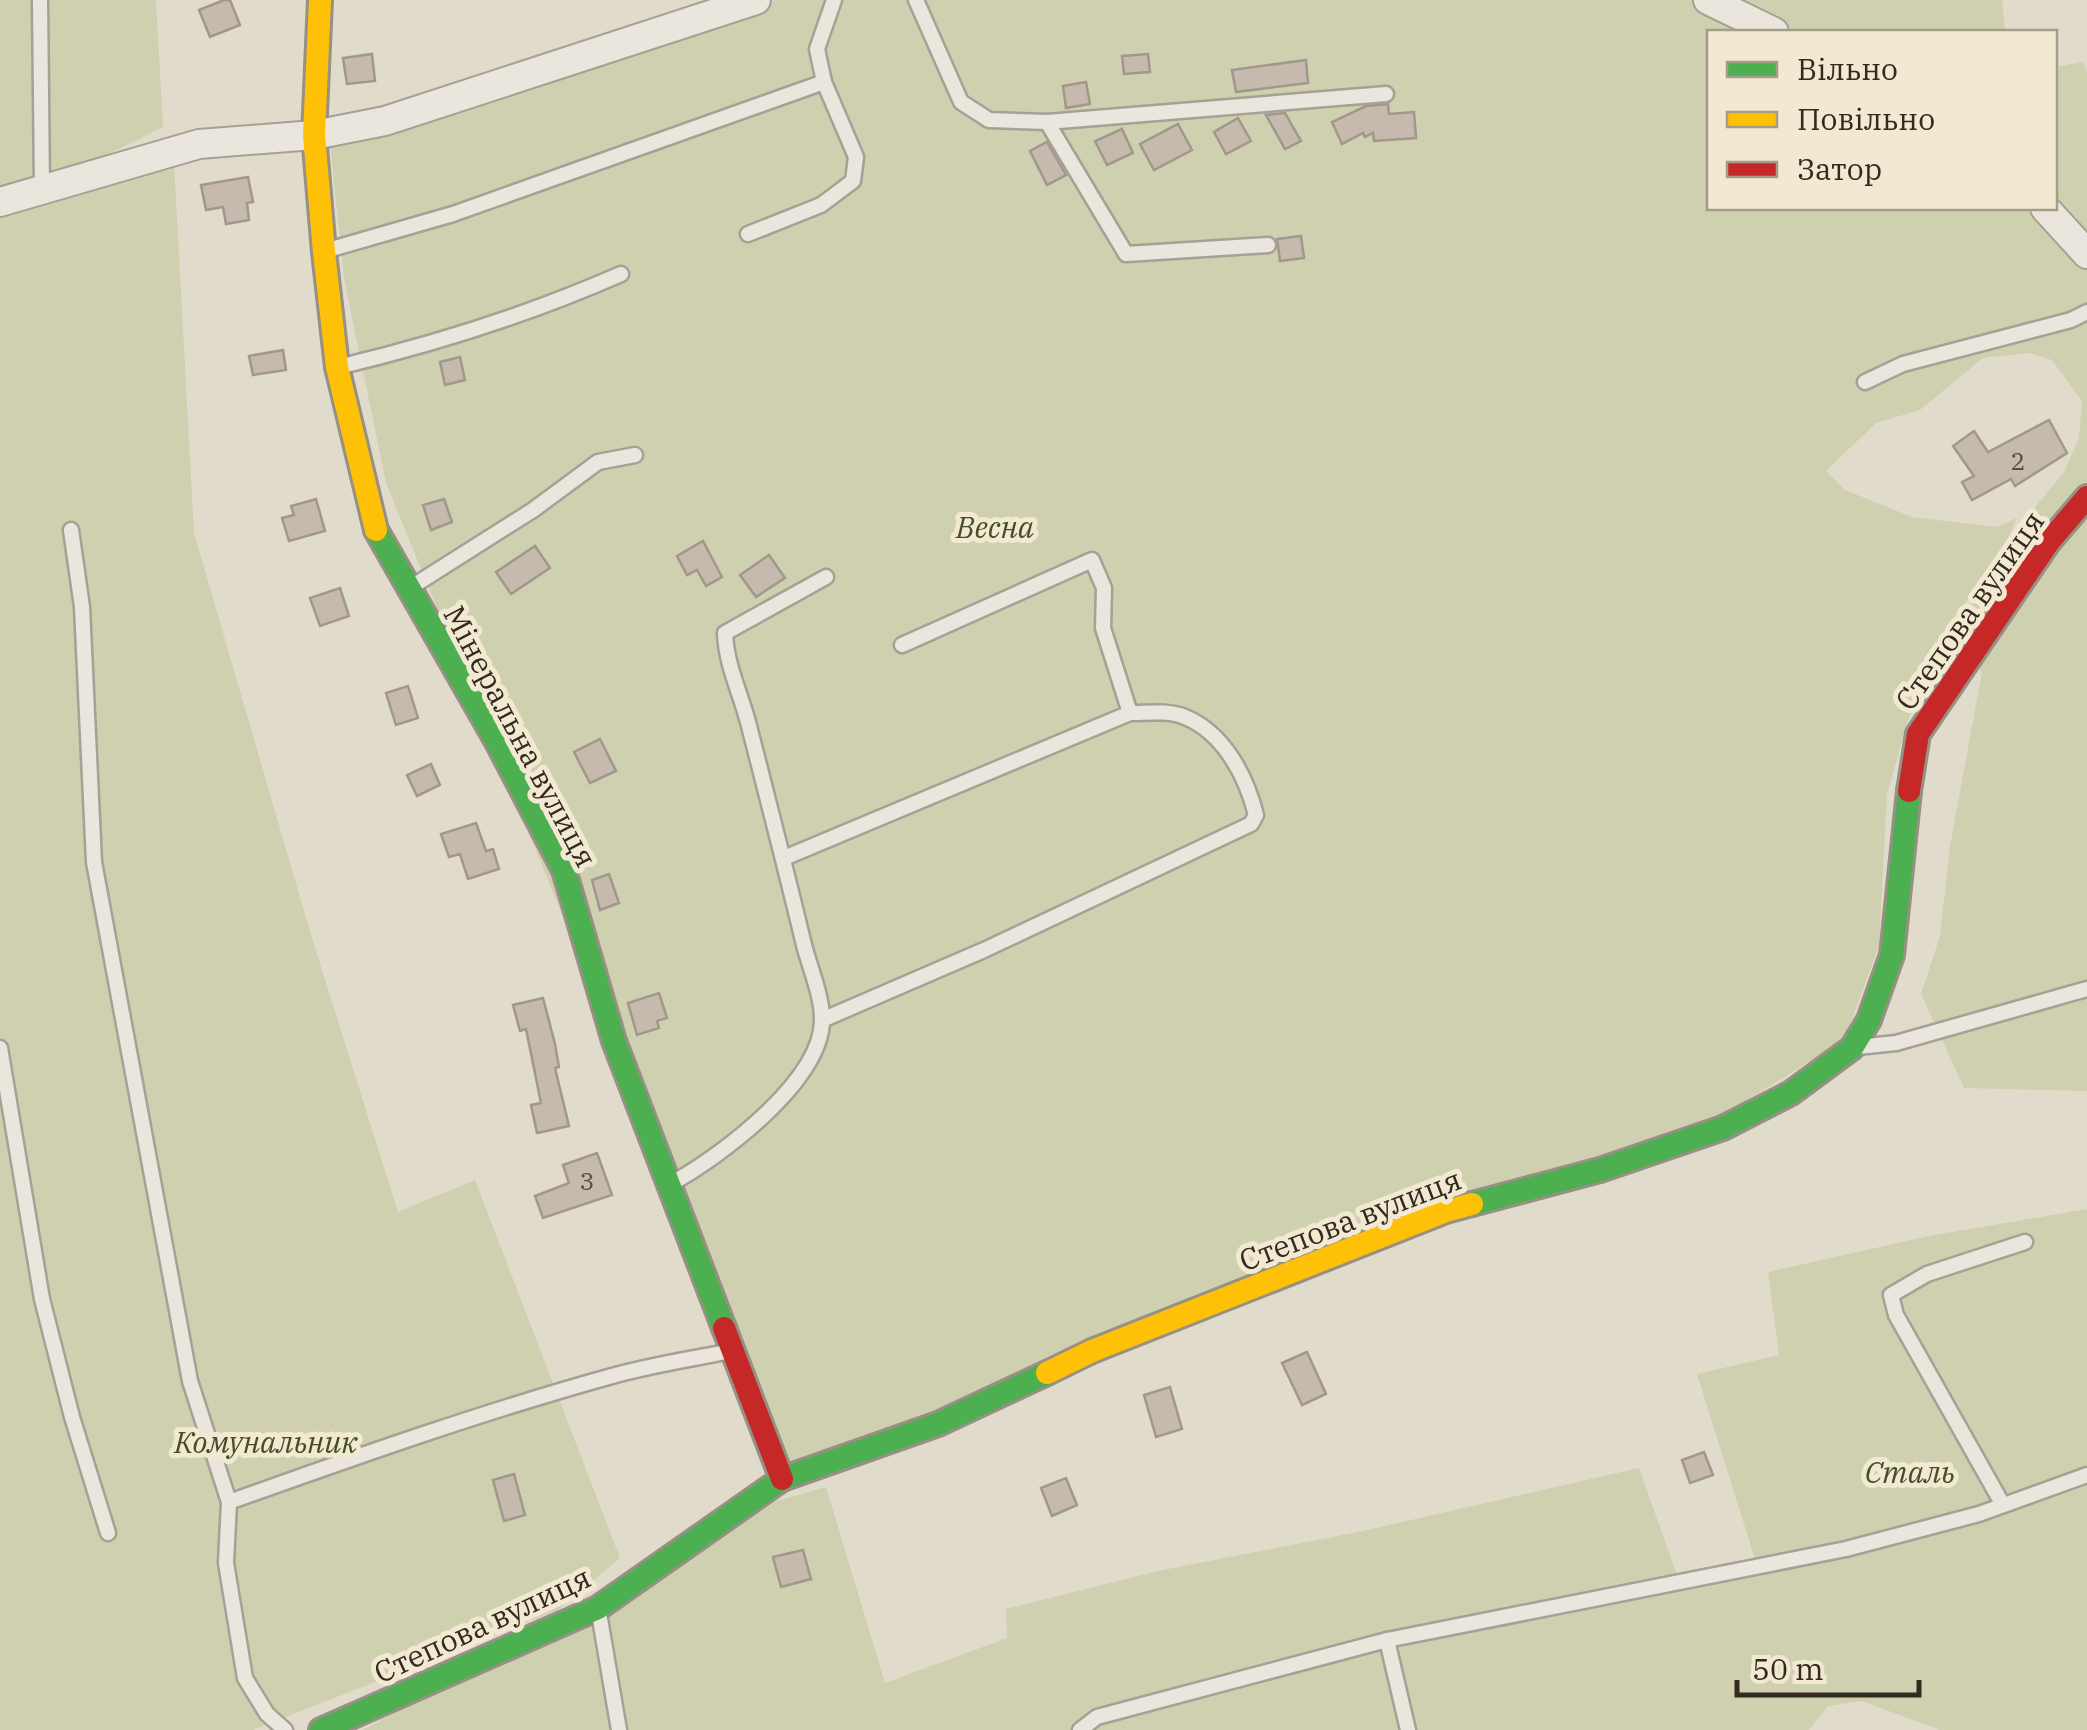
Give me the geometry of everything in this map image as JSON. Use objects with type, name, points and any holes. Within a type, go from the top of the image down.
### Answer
[{"type":"street","name":"Мінеральна вулиця","points":[[320,0],[314,134],[324,252],[336,367],[372,522],[496,740],[564,870],[614,1041],[782,1480]]},
{"type":"street","points":[[0,202],[199,144],[314,134],[385,121],[756,0]]},
{"type":"street","points":[[1708,0],[1770,30]]},
{"type":"street","points":[[2047,210],[2087,254]]},
{"type":"street","name":"Степова вулиця","points":[[322,1730],[598,1608],[782,1480],[938,1424],[1092,1351],[1446,1211],[1600,1170],[1723,1128],[1791,1093],[1852,1048],[1869,1020],[1892,955],[1905,812],[1918,734],[2036,559],[2087,497]]},
{"type":"lane","points":[[40,0],[42,189]]},
{"type":"lane","points":[[748,234],[821,205],[853,181],[856,157],[824,82],[817,49],[834,0]]},
{"type":"lane","points":[[916,0],[961,102],[988,120],[1047,122],[1386,94]]},
{"type":"lane","points":[[324,252],[453,214],[824,82]]},
{"type":"lane","points":[[1047,122],[1126,254],[1268,244]]},
{"type":"lane","points":[[336,367],[427,346],[549,306],[621,274]]},
{"type":"lane","points":[[1865,382],[1903,364],[2071,320],[2087,312]]},
{"type":"lane","points":[[408,589],[478,547],[598,462],[635,455]]},
{"type":"lane","points":[[71,530],[82,608],[94,862],[190,1381],[228,1502],[226,1564],[245,1678],[267,1714],[286,1730]]},
{"type":"lane","points":[[902,644],[1092,560],[1104,588],[1103,628],[1130,712]]},
{"type":"lane","points":[[671,1184],[710,1162],[750,1130],[807,1066],[822,1020],[784,858],[726,654],[724,633],[826,576]]},
{"type":"lane","points":[[784,858],[1130,712],[1184,716],[1216,739],[1234,758],[1256,814],[1251,824],[984,950],[822,1020]]},
{"type":"lane","points":[[1852,1048],[1896,1043],[2087,989]]},
{"type":"lane","points":[[0,1048],[42,1299],[72,1417],[108,1533]]},
{"type":"lane","points":[[2003,1505],[1896,1314],[1890,1294],[1927,1274],[2025,1242]]},
{"type":"lane","points":[[228,1502],[534,1399],[616,1375],[732,1350]]},
{"type":"lane","points":[[1080,1730],[1096,1717],[1387,1640],[1884,1539],[2003,1505],[2087,1475]]},
{"type":"lane","points":[[598,1608],[619,1730]]},
{"type":"lane","points":[[1387,1640],[1408,1730]]},
{"type":"green space","points":[[0,0],[156,0],[163,127],[68,174],[0,191]]},
{"type":"green space","name":"Весна","points":[[776,0],[2002,0],[2005,30],[1707,30],[1707,210],[2057,210],[2057,67],[2083,62],[2087,72],[2087,1091],[1964,1088],[1921,994],[1940,936],[1950,846],[1982,672],[1953,632],[2023,522],[2064,472],[2079,438],[2082,401],[2052,360],[2029,353],[1983,358],[1920,410],[1876,423],[1826,471],[1845,490],[1912,517],[1996,527],[2017,518],[2005,544],[1950,626],[1908,720],[1887,795],[1879,946],[1844,1041],[1722,1115],[787,1467],[386,483],[344,278],[330,144],[633,56]]},
{"type":"green space","name":"Комунальник","points":[[174,163],[194,533],[311,935],[398,1212],[475,1180],[620,1558],[558,1610],[253,1730],[0,1730],[0,216]]},
{"type":"green space","name":"Сталь","points":[[2087,1209],[2087,1730],[1940,1730],[1862,1701],[1828,1706],[1809,1730],[363,1730],[774,1502],[826,1487],[885,1683],[1007,1638],[1006,1609],[1158,1571],[1363,1531],[1639,1468],[1677,1575],[1755,1559],[1697,1374],[1779,1355],[1768,1272],[1929,1236]]},
{"type":"building","points":[[230,0],[240,25],[210,37],[199,10]]},
{"type":"building","points":[[372,54],[375,81],[347,84],[343,58]]},
{"type":"building","points":[[1148,54],[1150,72],[1124,74],[1122,56]]},
{"type":"building","points":[[1306,60],[1308,83],[1236,92],[1232,70]]},
{"type":"building","points":[[1086,82],[1090,104],[1066,108],[1063,86]]},
{"type":"building","points":[[1388,104],[1389,114],[1414,112],[1416,138],[1374,141],[1373,133],[1365,137],[1363,133],[1342,144],[1332,122],[1366,106]]},
{"type":"building","points":[[1285,113],[1301,141],[1285,149],[1266,115]]},
{"type":"building","points":[[1238,118],[1251,141],[1226,154],[1214,132]]},
{"type":"building","points":[[1178,124],[1192,150],[1154,170],[1140,144]]},
{"type":"building","points":[[1122,129],[1133,153],[1107,165],[1095,141]]},
{"type":"building","points":[[1047,142],[1066,175],[1047,185],[1030,151]]},
{"type":"building","points":[[248,177],[253,202],[247,203],[249,220],[226,224],[223,207],[206,210],[201,185]]},
{"type":"building","points":[[1301,236],[1304,258],[1280,261],[1277,239]]},
{"type":"building","points":[[283,350],[286,370],[253,375],[249,356]]},
{"type":"building","points":[[460,357],[465,380],[445,385],[440,362]]},
{"type":"building","points":[[2049,420],[2067,453],[2015,486],[2011,479],[1972,500],[1962,482],[1974,476],[1953,446],[1974,431],[1988,452]]},
{"type":"building","points":[[316,499],[325,531],[289,541],[282,518],[294,515],[291,506]]},
{"type":"building","points":[[444,499],[452,522],[431,530],[423,505]]},
{"type":"building","points":[[703,541],[722,577],[706,586],[697,570],[687,575],[677,556]]},
{"type":"building","points":[[535,546],[550,568],[511,594],[496,572]]},
{"type":"building","points":[[769,555],[785,578],[756,597],[740,575]]},
{"type":"building","points":[[340,588],[349,616],[320,626],[310,598]]},
{"type":"building","points":[[408,686],[418,718],[396,725],[386,693]]},
{"type":"building","points":[[600,739],[616,771],[590,783],[574,752]]},
{"type":"building","points":[[431,764],[440,785],[417,796],[407,775]]},
{"type":"building","points":[[476,823],[486,851],[493,849],[499,869],[468,879],[460,854],[449,857],[441,834]]},
{"type":"building","points":[[609,874],[619,903],[600,910],[592,880]]},
{"type":"building","points":[[659,993],[667,1018],[657,1021],[659,1028],[637,1035],[628,1003]]},
{"type":"building","points":[[543,998],[569,1126],[537,1133],[531,1105],[541,1103],[526,1029],[520,1031],[513,1005]]},
{"type":"building","points":[[597,1153],[612,1195],[543,1218],[535,1196],[569,1183],[563,1165]]},
{"type":"building","points":[[1307,1352],[1326,1394],[1302,1405],[1282,1363]]},
{"type":"building","points":[[1170,1387],[1182,1429],[1156,1437],[1144,1395]]},
{"type":"building","points":[[1704,1452],[1713,1475],[1690,1483],[1682,1460]]},
{"type":"building","points":[[514,1474],[525,1515],[504,1521],[493,1480]]},
{"type":"building","points":[[1066,1478],[1077,1505],[1052,1516],[1041,1488]]},
{"type":"building","points":[[803,1550],[811,1579],[781,1587],[773,1557]]},
{"type":"traffic: fast","points":[[376,530],[496,740],[564,870],[614,1041],[724,1328]]},
{"type":"traffic: fast","points":[[1472,1204],[1600,1170],[1723,1128],[1791,1093],[1852,1048],[1869,1020],[1892,955],[1909,791]]},
{"type":"traffic: fast","points":[[321,1730],[598,1608],[782,1479],[938,1424],[1047,1373]]},
{"type":"traffic: slow","points":[[320,0],[314,135],[324,252],[337,367],[376,530]]},
{"type":"traffic: slow","points":[[1047,1373],[1092,1351],[1472,1204]]},
{"type":"traffic: jam","points":[[1909,791],[1918,734],[2048,543],[2087,497]]},
{"type":"traffic: jam","points":[[724,1328],[782,1479]]}]
